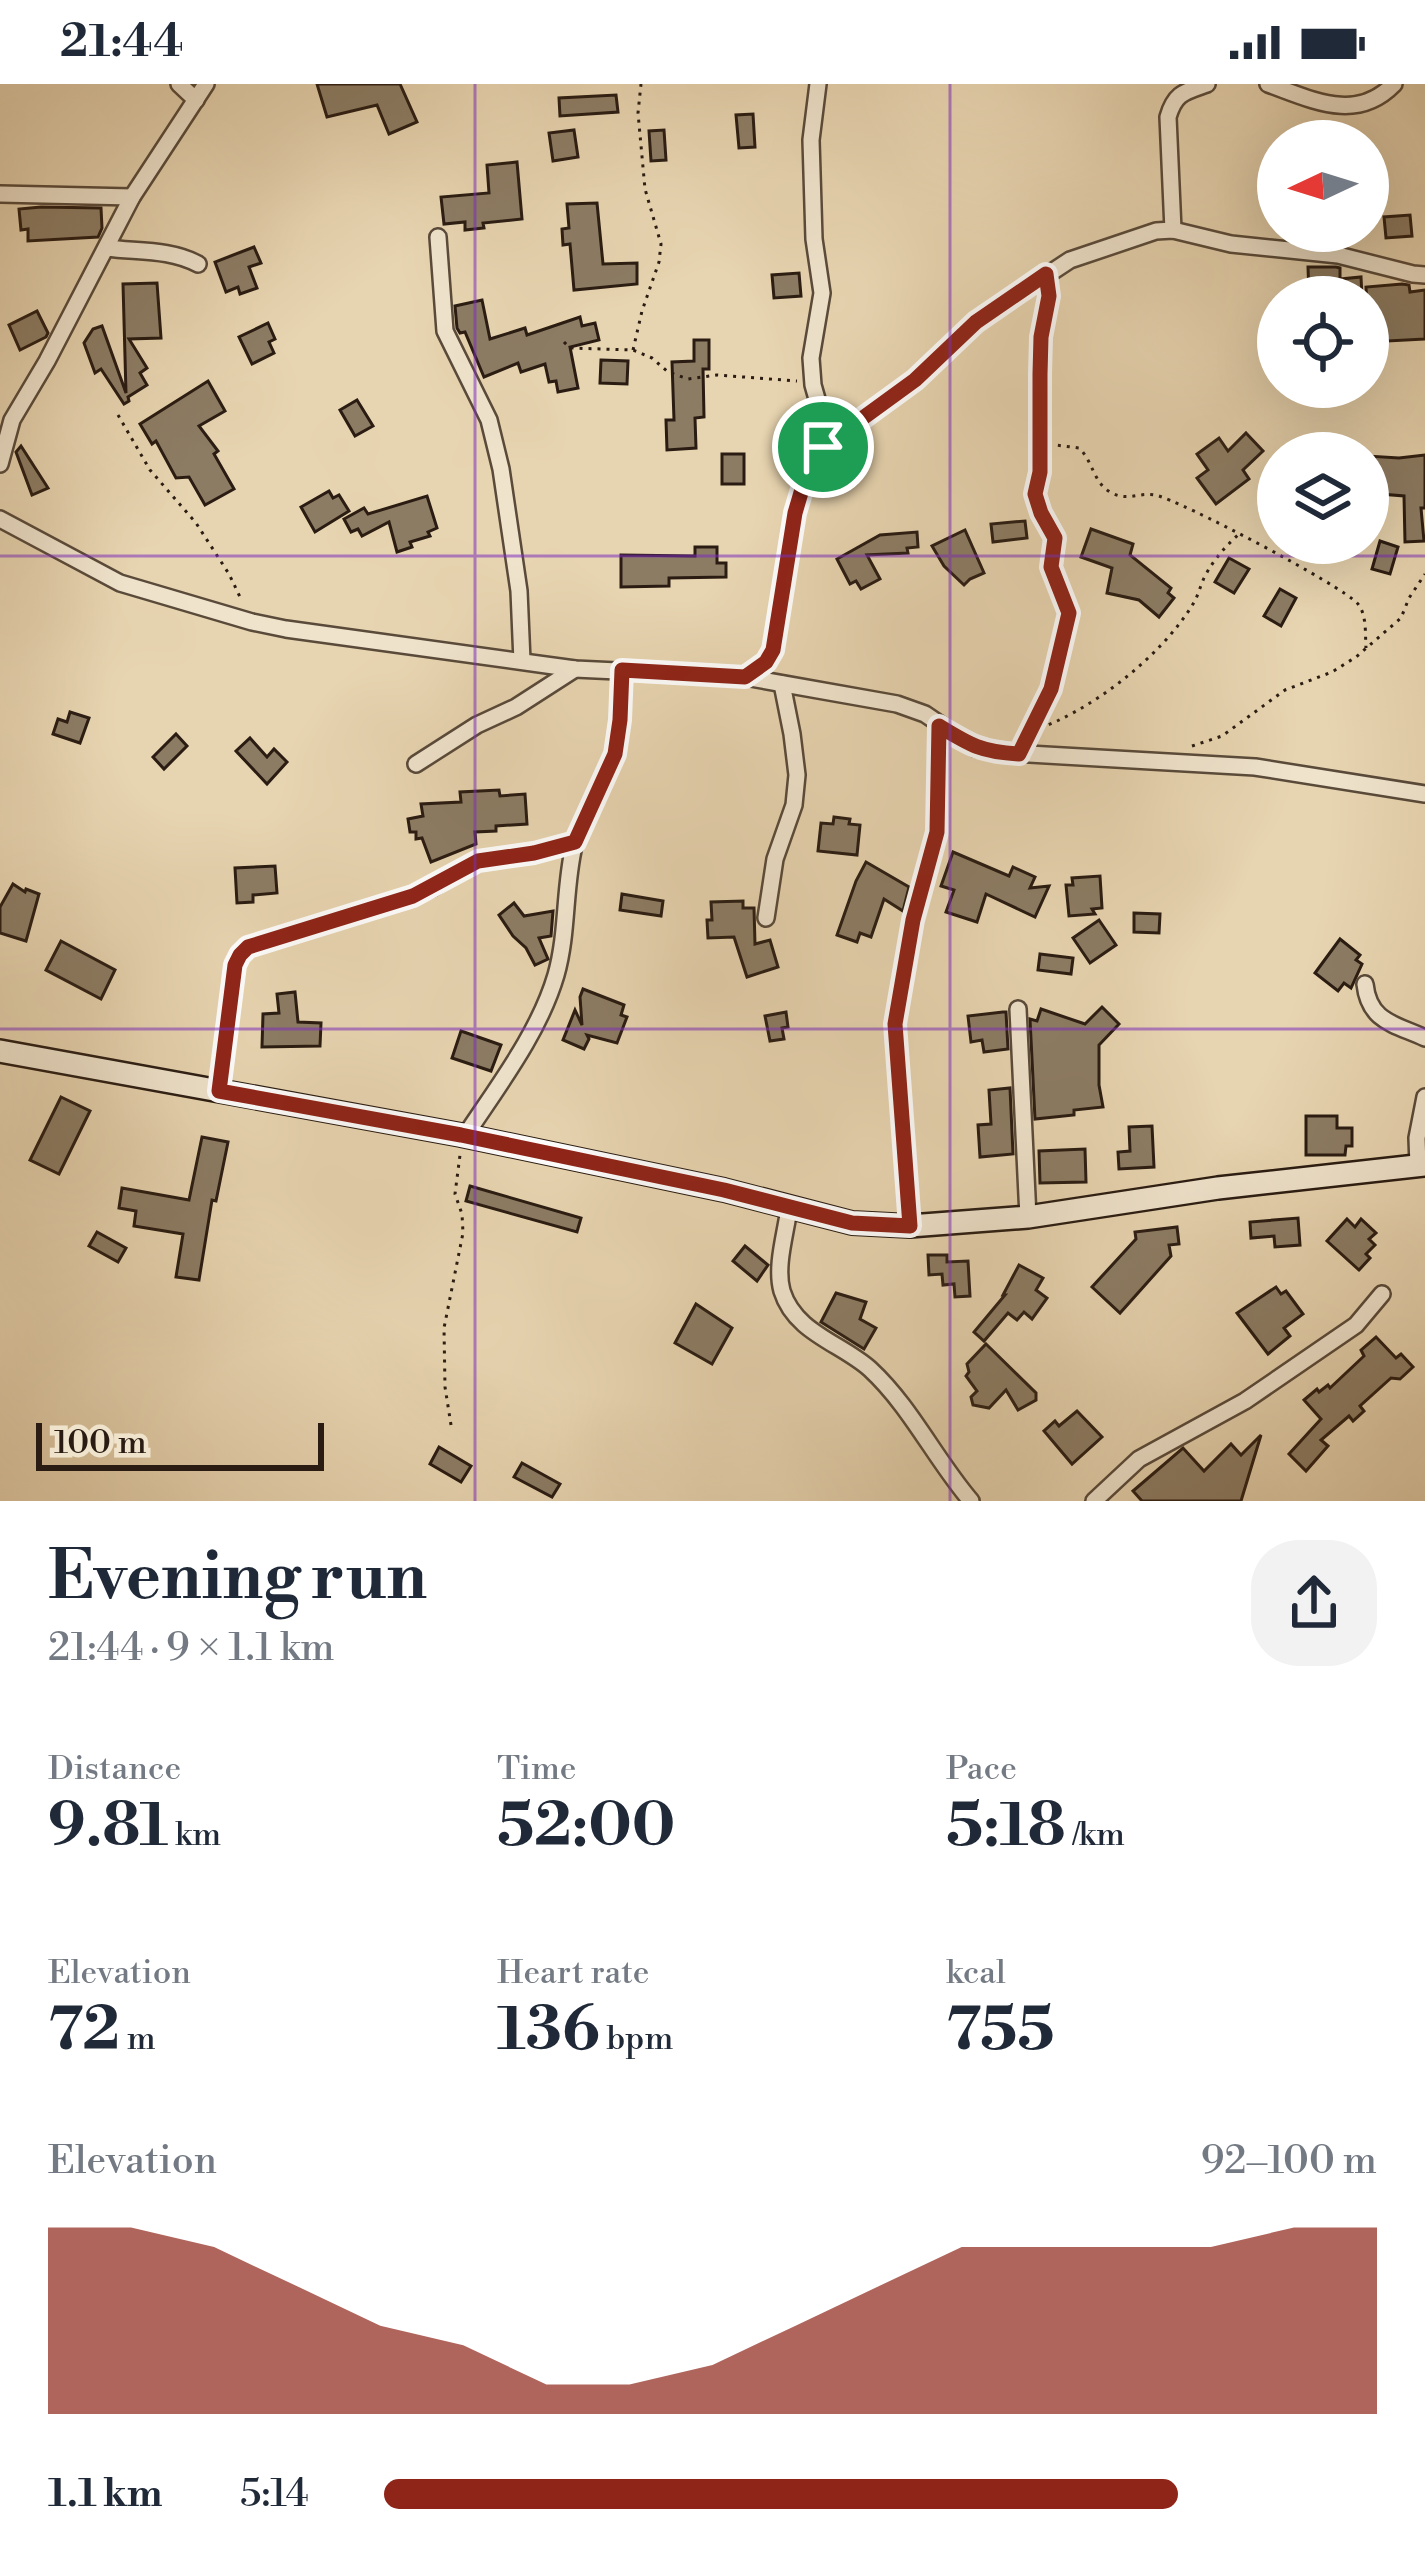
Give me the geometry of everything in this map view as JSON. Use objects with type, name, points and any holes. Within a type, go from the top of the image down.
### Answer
[{"type":"street","points":[[179,84],[196,100]]},
{"type":"street","points":[[0,464],[12,420],[132,197],[206,84]]},
{"type":"street","points":[[818,84],[811,140],[814,239],[822,293],[811,358],[824,420],[823,447]]},
{"type":"street","points":[[1173,230],[1168,136],[1172,92],[1207,84]]},
{"type":"street","points":[[1268,84],[1354,107],[1366,105],[1394,84]]},
{"type":"street","points":[[0,194],[132,197]]},
{"type":"street","points":[[745,677],[766,662],[773,650],[795,513],[808,469],[823,447],[915,380],[976,322],[1046,274],[1070,260],[1156,231],[1173,230],[1231,244],[1337,255],[1425,274]]},
{"type":"street","points":[[438,237],[445,331],[489,420],[501,469],[520,591],[521,662]]},
{"type":"street","points":[[107,248],[163,252],[198,264]]},
{"type":"street","points":[[0,519],[120,583],[286,629],[575,669],[745,677],[897,704],[925,714],[975,748],[993,752],[1255,767],[1425,794]]},
{"type":"street","points":[[416,764],[575,669]]},
{"type":"street","points":[[463,1136],[513,1062],[555,978],[575,842],[615,754],[622,670]]},
{"type":"street","points":[[766,918],[775,859],[794,805],[797,775],[782,684]]},
{"type":"street","points":[[910,1226],[895,1024],[913,920],[937,832],[939,726]]},
{"type":"street","points":[[219,1091],[235,965],[248,947],[413,896],[478,861],[575,842]]},
{"type":"street","points":[[1366,984],[1370,1007],[1379,1016],[1425,1038]]},
{"type":"street","points":[[1018,1009],[1028,1217]]},
{"type":"street","points":[[0,1051],[463,1136],[724,1190],[852,1223],[910,1226],[1028,1217],[1241,1185],[1422,1166],[1417,1138],[1425,1097]]},
{"type":"street","points":[[789,1208],[780,1274],[783,1294],[794,1312],[815,1335],[867,1366],[971,1501]]},
{"type":"street","points":[[1094,1501],[1139,1459],[1245,1401],[1357,1325],[1382,1294]]},
{"type":"path","points":[[633,350],[661,244],[645,189],[638,113],[641,84]]},
{"type":"path","points":[[1019,754],[1051,689],[1069,613],[1051,567],[1055,538],[1035,494],[1040,472],[1041,337],[1049,296],[1046,274]]},
{"type":"path","points":[[564,342],[570,348],[642,352],[679,377],[792,379],[817,396]]},
{"type":"path","points":[[118,415],[150,470],[196,523],[229,574],[252,622]]},
{"type":"path","points":[[1040,443],[1078,448],[1091,463],[1099,484],[1112,493],[1133,498],[1156,495],[1239,533],[1343,592],[1359,605],[1366,648]]},
{"type":"path","points":[[1030,732],[1084,709],[1154,652],[1195,601],[1222,550],[1239,533]]},
{"type":"path","points":[[1167,763],[1184,748],[1222,736],[1286,690],[1332,672],[1366,648],[1401,618],[1425,574]]},
{"type":"path","points":[[451,1425],[444,1328],[463,1233],[455,1194],[463,1136]]},
{"type":"building","points":[[317,84],[400,84],[417,122],[389,134],[377,105],[327,117]]},
{"type":"building","points":[[616,95],[618,112],[560,116],[559,98]]},
{"type":"building","points":[[753,114],[755,147],[739,148],[736,115]]},
{"type":"building","points":[[574,130],[578,157],[553,161],[549,133]]},
{"type":"building","points":[[664,130],[666,160],[651,161],[649,131]]},
{"type":"building","points":[[517,162],[522,219],[465,230],[465,222],[444,224],[441,197],[489,193],[487,165]]},
{"type":"building","points":[[597,203],[603,264],[637,263],[637,284],[574,290],[570,244],[563,245],[562,229],[569,228],[567,204]]},
{"type":"building","points":[[101,208],[102,228],[98,237],[28,241],[28,229],[21,230],[19,209]]},
{"type":"building","points":[[1410,215],[1412,236],[1389,238],[1389,217]]},
{"type":"building","points":[[254,247],[261,263],[249,267],[257,288],[240,294],[238,287],[226,292],[215,262]]},
{"type":"building","points":[[1308,267],[1340,268],[1340,276],[1308,276]]},
{"type":"building","points":[[799,273],[801,296],[774,298],[772,275]]},
{"type":"building","points":[[157,283],[161,338],[129,339],[147,368],[140,373],[147,385],[124,404],[101,369],[95,373],[84,343],[93,329],[102,326],[126,393],[123,284]]},
{"type":"building","points":[[1389,285],[1409,285],[1410,292],[1425,290],[1425,339],[1389,341]]},
{"type":"building","points":[[482,300],[490,339],[525,328],[527,335],[580,317],[582,326],[595,323],[599,340],[570,347],[578,388],[558,392],[556,381],[549,382],[545,364],[521,372],[518,363],[484,377],[465,332],[457,328],[455,306]]},
{"type":"building","points":[[37,311],[48,333],[20,350],[9,325]]},
{"type":"building","points":[[268,323],[275,339],[269,342],[274,353],[252,364],[239,337]]},
{"type":"building","points":[[694,340],[709,340],[709,369],[703,369],[704,417],[695,418],[696,448],[667,450],[666,420],[674,420],[672,362],[694,361]]},
{"type":"building","points":[[601,360],[628,361],[627,384],[600,383]]},
{"type":"building","points":[[208,381],[225,411],[199,426],[218,451],[214,454],[234,489],[205,505],[189,477],[176,478],[156,441],[152,444],[140,424]]},
{"type":"building","points":[[357,400],[373,426],[355,436],[340,410]]},
{"type":"building","points":[[1246,433],[1257,445],[1257,457],[1243,470],[1249,479],[1216,504],[1197,478],[1208,470],[1197,454],[1219,438],[1228,451]]},
{"type":"building","points":[[21,446],[48,488],[32,495],[16,452]]},
{"type":"building","points":[[722,454],[744,454],[744,484],[722,484]]},
{"type":"building","points":[[1425,455],[1424,541],[1405,542],[1404,496],[1389,495],[1389,457]]},
{"type":"building","points":[[329,491],[333,498],[339,495],[349,511],[315,532],[301,507]]},
{"type":"building","points":[[427,496],[437,528],[397,552],[389,522],[362,536],[358,529],[351,532],[344,519],[364,508],[368,514]]},
{"type":"building","points":[[1025,521],[1027,538],[993,542],[991,524]]},
{"type":"building","points":[[1091,529],[1133,544],[1130,555],[1171,588],[1168,593],[1174,598],[1159,617],[1139,600],[1107,593],[1112,568],[1081,557]]},
{"type":"building","points":[[965,530],[984,573],[964,585],[932,546]]},
{"type":"building","points":[[917,532],[918,547],[907,548],[908,553],[867,555],[880,579],[861,589],[856,581],[850,584],[837,559],[880,535]]},
{"type":"building","points":[[1389,544],[1398,547],[1390,574],[1372,569],[1373,564],[1389,564]]},
{"type":"building","points":[[695,547],[717,547],[717,563],[726,563],[726,577],[669,578],[669,586],[621,587],[621,555],[695,556]]},
{"type":"building","points":[[1229,558],[1249,569],[1234,593],[1215,582]]},
{"type":"building","points":[[1280,589],[1296,598],[1281,626],[1264,616]]},
{"type":"building","points":[[70,712],[89,718],[80,743],[53,734],[58,719],[67,722]]},
{"type":"building","points":[[176,734],[187,746],[164,769],[153,757]]},
{"type":"building","points":[[250,738],[267,757],[274,749],[287,762],[267,784],[236,751]]},
{"type":"building","points":[[499,790],[500,796],[525,794],[527,824],[475,832],[476,844],[431,862],[422,838],[410,832],[408,819],[423,816],[421,804],[461,802],[460,792]]},
{"type":"building","points":[[834,817],[860,825],[857,855],[818,851],[821,823],[833,824]]},
{"type":"building","points":[[953,852],[1009,876],[1013,867],[1035,877],[1030,888],[1049,886],[1035,917],[986,894],[977,922],[946,912],[954,890],[941,886]]},
{"type":"building","points":[[866,862],[909,887],[903,911],[884,899],[871,937],[860,933],[857,942],[837,935]]},
{"type":"building","points":[[275,866],[277,893],[253,895],[253,902],[237,903],[235,868]]},
{"type":"building","points":[[1100,876],[1102,908],[1092,909],[1095,914],[1069,916],[1066,885],[1073,885],[1072,878]]},
{"type":"building","points":[[13,884],[39,894],[26,941],[0,933],[0,907]]},
{"type":"building","points":[[622,894],[663,901],[661,916],[620,910]]},
{"type":"building","points":[[743,901],[743,908],[754,908],[755,944],[770,940],[778,967],[747,977],[734,937],[708,938],[707,920],[712,920],[711,902]]},
{"type":"building","points":[[514,903],[524,916],[553,911],[551,936],[539,938],[548,959],[535,965],[499,915]]},
{"type":"building","points":[[1134,913],[1160,914],[1159,933],[1134,932]]},
{"type":"building","points":[[1099,920],[1116,945],[1090,963],[1073,938]]},
{"type":"building","points":[[1340,939],[1360,955],[1356,960],[1362,964],[1351,988],[1344,983],[1338,991],[1315,973]]},
{"type":"building","points":[[61,941],[115,970],[101,999],[46,970]]},
{"type":"building","points":[[1040,954],[1073,958],[1071,974],[1038,970]]},
{"type":"building","points":[[583,989],[624,1005],[621,1015],[627,1017],[617,1043],[587,1035],[584,1049],[563,1040],[575,1010],[582,1025]]},
{"type":"building","points":[[295,992],[298,1022],[321,1023],[320,1046],[262,1047],[263,1014],[279,1013],[277,994]]},
{"type":"building","points":[[1102,1007],[1119,1024],[1099,1045],[1103,1107],[1035,1119],[1030,1019],[1037,1021],[1041,1009],[1085,1024]]},
{"type":"building","points":[[786,1012],[784,1039],[770,1041],[765,1016]]},
{"type":"building","points":[[1006,1012],[1008,1049],[984,1052],[982,1040],[971,1042],[968,1016]]},
{"type":"building","points":[[461,1031],[501,1045],[491,1071],[452,1058]]},
{"type":"building","points":[[1010,1088],[1013,1154],[980,1157],[978,1125],[991,1124],[989,1090]]},
{"type":"building","points":[[61,1097],[90,1111],[59,1174],[30,1160]]},
{"type":"building","points":[[1306,1116],[1337,1116],[1337,1128],[1352,1128],[1352,1146],[1346,1146],[1345,1155],[1306,1155]]},
{"type":"building","points":[[1152,1126],[1154,1167],[1119,1169],[1118,1152],[1130,1151],[1129,1127]]},
{"type":"building","points":[[202,1137],[228,1142],[216,1201],[212,1200],[199,1280],[176,1277],[183,1234],[134,1226],[136,1211],[119,1208],[122,1188],[189,1200]]},
{"type":"building","points":[[1085,1149],[1086,1182],[1040,1183],[1039,1151]]},
{"type":"building","points":[[470,1186],[581,1218],[577,1232],[466,1201]]},
{"type":"building","points":[[1298,1218],[1300,1245],[1275,1247],[1274,1236],[1251,1238],[1250,1222]]},
{"type":"building","points":[[1347,1219],[1355,1227],[1361,1219],[1376,1233],[1369,1239],[1375,1245],[1366,1254],[1370,1258],[1359,1270],[1327,1241]]},
{"type":"building","points":[[1177,1227],[1179,1244],[1169,1245],[1171,1256],[1120,1313],[1092,1287],[1136,1239],[1135,1232]]},
{"type":"building","points":[[97,1232],[126,1248],[118,1262],[89,1246]]},
{"type":"building","points":[[745,1246],[768,1265],[757,1281],[733,1261]]},
{"type":"building","points":[[928,1255],[947,1255],[947,1262],[968,1261],[970,1296],[955,1297],[954,1284],[943,1285],[942,1274],[929,1275]]},
{"type":"building","points":[[1019,1265],[1043,1278],[1036,1290],[1047,1298],[1032,1319],[1024,1312],[1017,1320],[1008,1313],[984,1341],[974,1332],[1005,1295]]},
{"type":"building","points":[[1276,1287],[1281,1294],[1286,1291],[1303,1314],[1284,1328],[1290,1336],[1268,1354],[1237,1313]]},
{"type":"building","points":[[836,1293],[866,1302],[860,1319],[876,1328],[864,1349],[821,1322]]},
{"type":"building","points":[[696,1304],[732,1328],[712,1364],[675,1343]]},
{"type":"building","points":[[1376,1337],[1396,1358],[1401,1354],[1413,1367],[1400,1379],[1391,1378],[1360,1406],[1364,1411],[1353,1421],[1349,1416],[1321,1440],[1328,1446],[1306,1471],[1289,1454],[1321,1419],[1304,1400],[1317,1389],[1330,1388],[1364,1356],[1361,1350]]},
{"type":"building","points":[[986,1344],[1036,1393],[1036,1400],[1018,1410],[1006,1390],[989,1408],[973,1405],[971,1397],[977,1391],[966,1376],[967,1364]]},
{"type":"building","points":[[1077,1411],[1102,1437],[1072,1464],[1044,1431]]},
{"type":"building","points":[[1261,1435],[1241,1501],[1142,1501],[1133,1491],[1183,1448],[1204,1471],[1231,1444],[1241,1455]]},
{"type":"building","points":[[439,1447],[471,1466],[461,1482],[430,1464]]},
{"type":"building","points":[[522,1463],[560,1484],[552,1497],[514,1477]]},
{"type":"route","points":[[1046,274],[1049,296],[1041,337],[1040,472],[1035,494],[1055,538],[1051,567],[1069,613],[1051,689],[1019,754],[975,748],[939,726],[937,832],[913,920],[895,1024],[910,1226],[852,1223],[724,1190],[461,1135],[219,1091],[235,965],[248,947],[413,896],[478,861],[575,842],[615,754],[622,670],[745,677],[766,662],[773,650],[795,513],[808,469],[823,447],[915,380],[976,322],[1046,274]]}]
